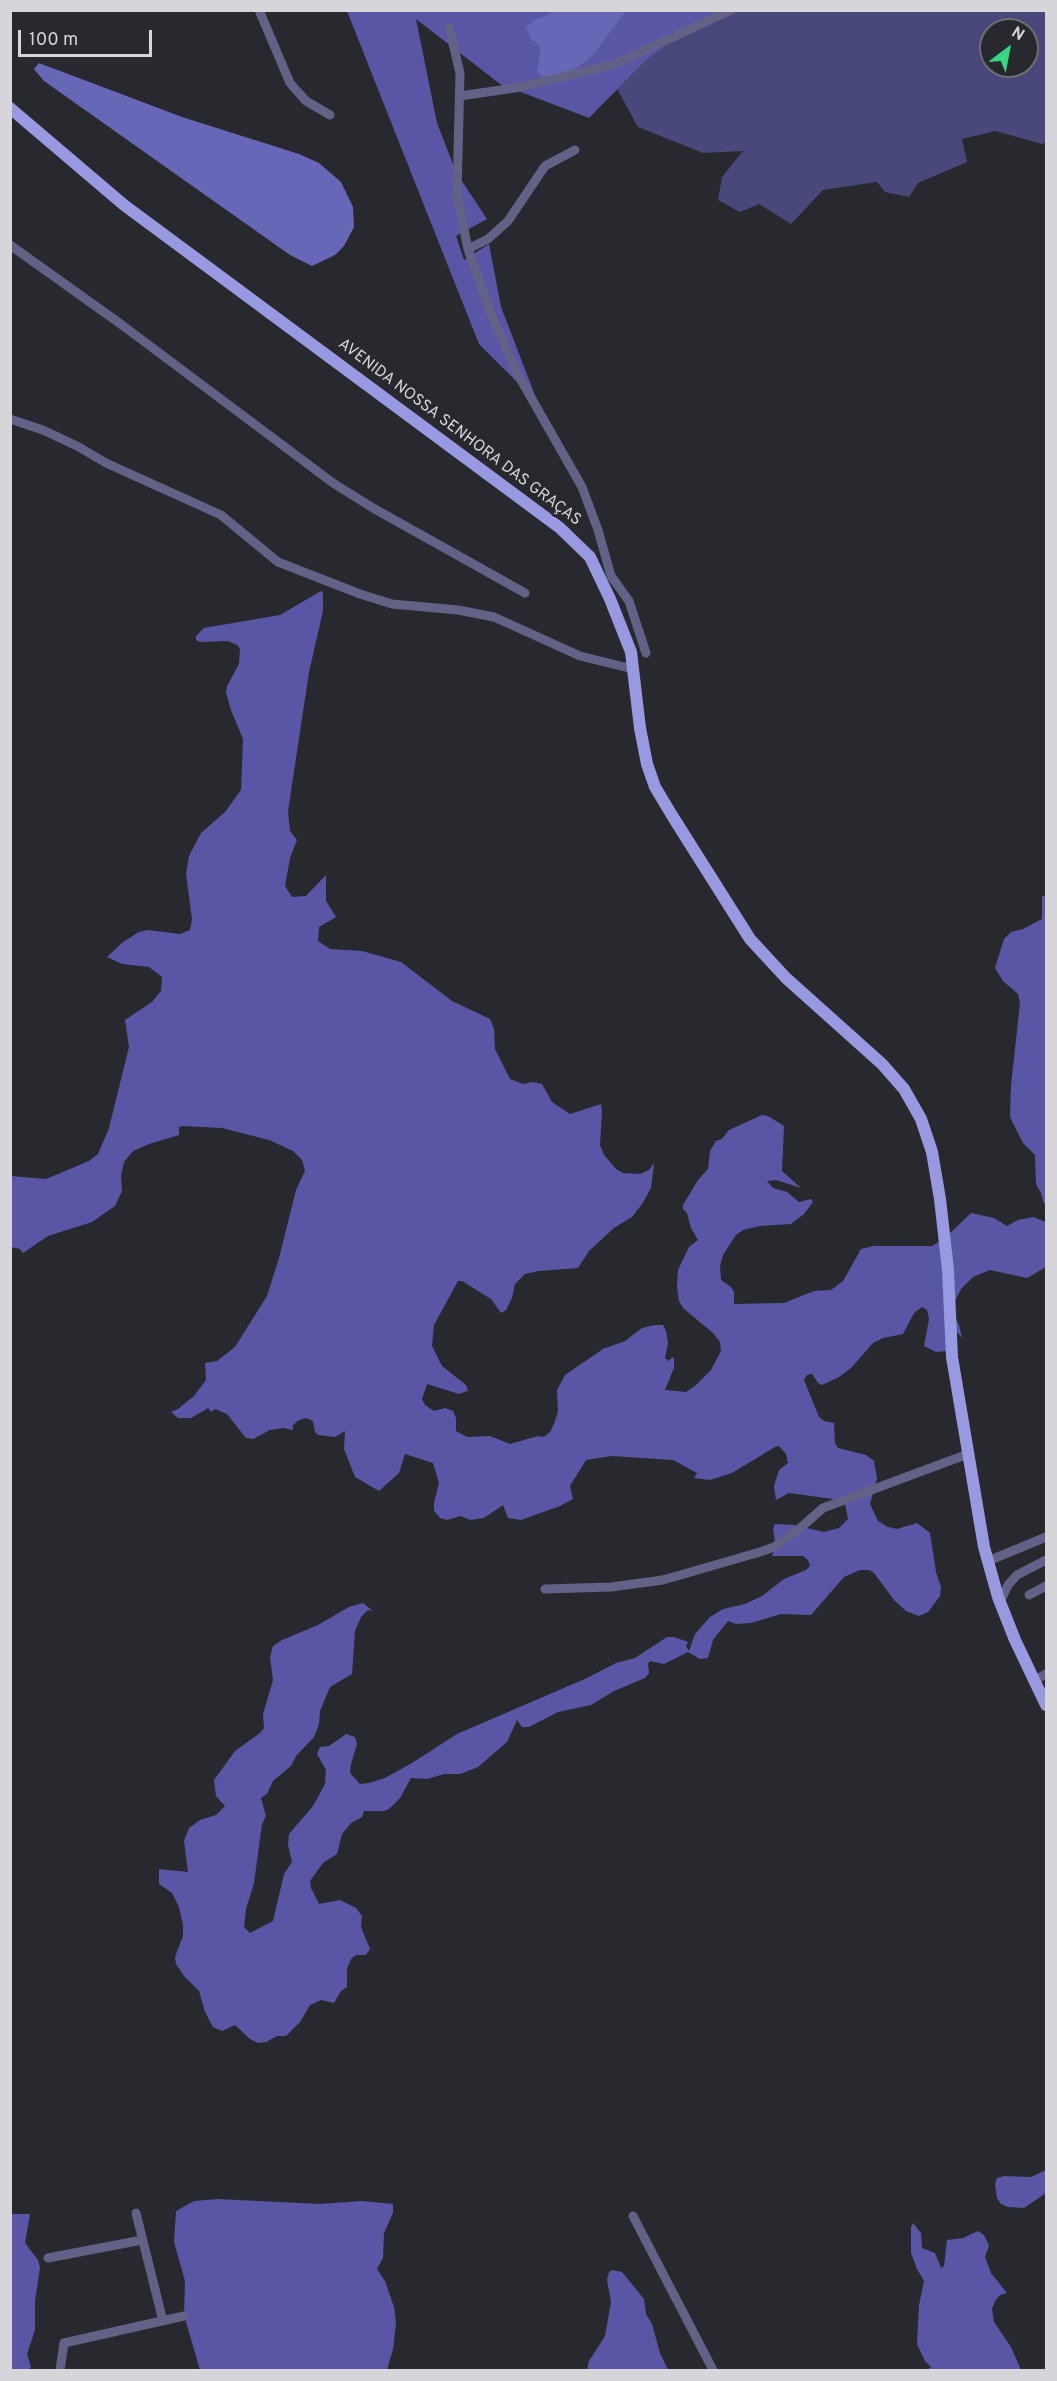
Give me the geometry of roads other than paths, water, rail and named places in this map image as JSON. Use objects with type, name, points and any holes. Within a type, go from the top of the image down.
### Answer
[{"type":"main road","name":"AVENIDA NOSSA SENHORA DAS GRAÇAS","points":[[10,108],[124,205],[560,528],[590,557],[631,652],[640,728],[647,764],[655,787],[750,939],[786,978],[882,1064],[904,1089],[921,1119],[932,1152],[940,1199],[948,1270],[952,1358],[988,1561],[1000,1602],[1047,1705]]},
{"type":"street","points":[[259,10],[290,83],[306,101],[330,116]]},
{"type":"street","points":[[460,96],[521,87],[615,64],[731,10]]},
{"type":"street","points":[[449,27],[460,73],[457,195],[468,249],[491,314],[518,373],[582,487],[598,530],[611,576],[629,601],[646,653]]},
{"type":"street","points":[[468,249],[488,239],[508,221],[544,166],[575,150]]},
{"type":"street","points":[[10,245],[333,483],[383,514],[525,594]]},
{"type":"street","points":[[10,419],[43,430],[106,463],[221,515],[278,562],[392,604],[458,610],[494,617],[580,656],[633,669]]},
{"type":"street","points":[[545,1589],[611,1587],[663,1580],[760,1552],[774,1547],[823,1508],[968,1454]]},
{"type":"street","points":[[988,1561],[1047,1537]]},
{"type":"street","points":[[1000,1602],[1008,1585],[1017,1575],[1047,1560]]},
{"type":"street","points":[[1029,1595],[1047,1586]]},
{"type":"street","points":[[1039,1686],[1047,1674]]},
{"type":"street","points":[[136,2213],[163,2321]]},
{"type":"street","points":[[633,2216],[713,2370]]},
{"type":"street","points":[[48,2259],[142,2240]]},
{"type":"street","points":[[60,2370],[63,2343],[184,2316]]}]
